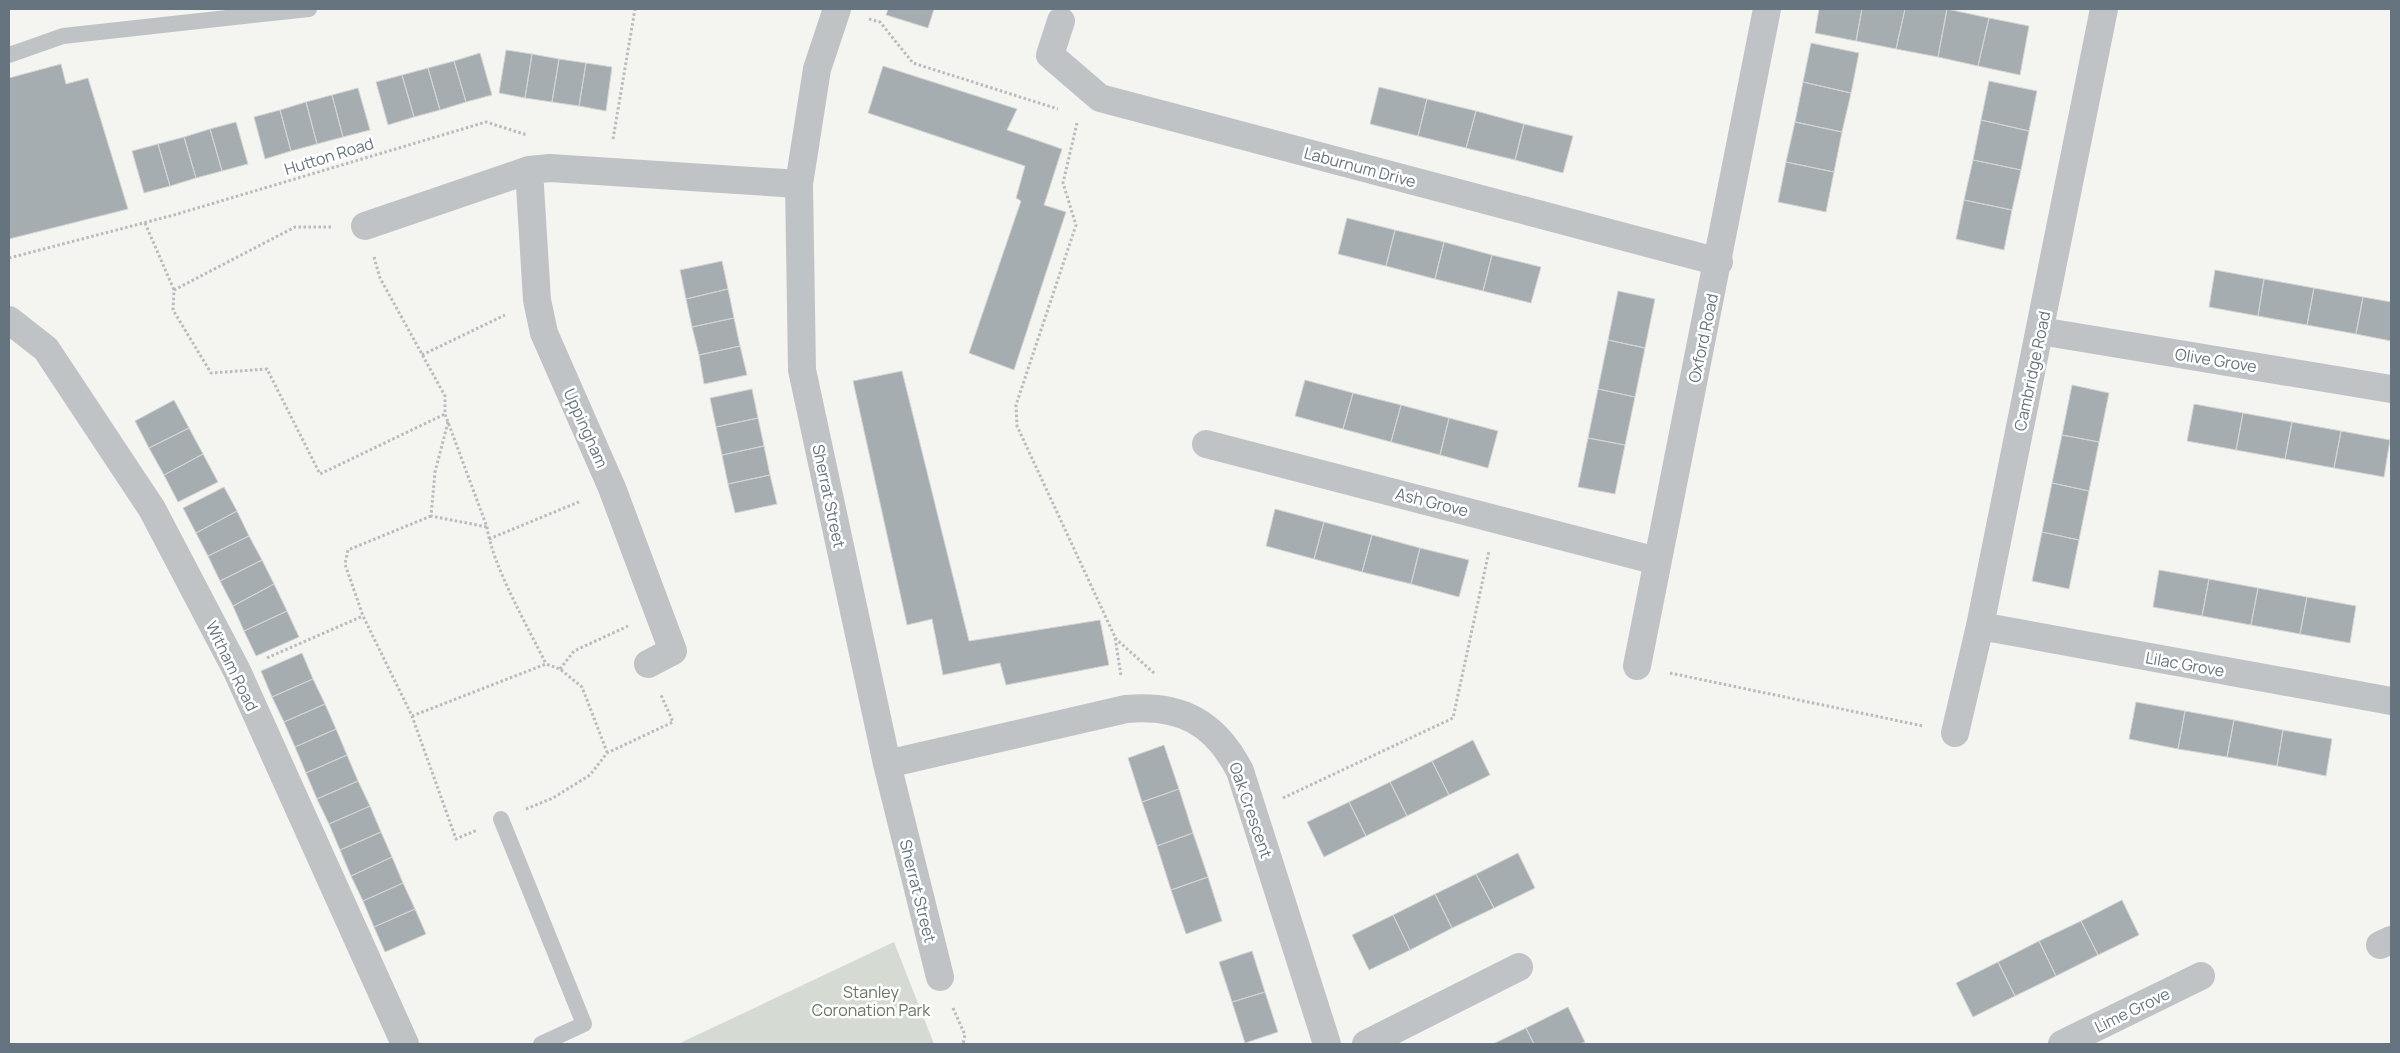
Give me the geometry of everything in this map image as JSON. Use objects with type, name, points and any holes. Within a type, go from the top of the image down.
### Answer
[{"type":"street","name":"Sherrat Street","points":[[837,9],[817,69],[799,184],[802,370],[887,764],[940,978]]},
{"type":"street","name":"Oxford Road","points":[[1637,666],[1656,561],[1719,262],[1767,9]]},
{"type":"street","name":"Cambridge Road","points":[[1955,733],[1980,626],[2104,9]]},
{"type":"street","name":"Laburnum Drive","points":[[1060,21],[1050,55],[1100,98],[1719,262]]},
{"type":"street","points":[[364,226],[529,170],[550,168],[799,184]]},
{"type":"street","name":"Uppingham","points":[[529,170],[537,300],[544,333],[612,488],[673,651],[648,664]]},
{"type":"street","name":"Witham Road","points":[[9,320],[46,349],[152,509],[237,671],[405,1044]]},
{"type":"street","name":"Olive Grove","points":[[2040,331],[2391,389]]},
{"type":"street","name":"Ash Grove","points":[[1206,444],[1656,561]]},
{"type":"street","name":"Lilac Grove","points":[[1980,626],[2391,701]]},
{"type":"street","name":"Oak Crescent","points":[[887,764],[1126,710],[1165,709],[1187,715],[1203,725],[1218,738],[1231,754],[1240,772],[1327,1044]]},
{"type":"street","points":[[1366,1044],[1519,967]]},
{"type":"street","name":"Lime Grove","points":[[2062,1044],[2201,976]]},
{"type":"lane","points":[[9,55],[63,36],[309,9]]},
{"type":"lane","points":[[502,820],[584,1024],[541,1044]]},
{"type":"path","points":[[609,172],[635,9]]},
{"type":"path","points":[[863,17],[880,22],[913,63],[1079,115]]},
{"type":"path","points":[[1100,98],[1079,115],[1063,183],[1076,225],[1016,404],[1017,426],[1115,637],[1126,710]]},
{"type":"path","name":"Hutton Road","points":[[9,258],[145,223],[486,122],[534,137]]},
{"type":"path","points":[[145,223],[174,290],[173,310],[211,373],[268,369],[320,474],[445,414]]},
{"type":"path","points":[[174,290],[295,227],[364,226],[380,278],[445,396],[445,414],[488,527],[489,538],[499,565],[546,664]]},
{"type":"path","points":[[422,355],[537,300]]},
{"type":"path","points":[[431,516],[435,472],[449,422]]},
{"type":"path","points":[[489,538],[612,488]]},
{"type":"path","points":[[488,527],[431,516],[348,550],[346,564],[363,616],[412,716],[456,840],[553,798],[590,775],[607,752],[673,722],[648,664]]},
{"type":"path","points":[[1253,813],[1453,718],[1496,518]]},
{"type":"path","points":[[560,669],[574,651],[658,612]]},
{"type":"path","points":[[237,671],[363,616]]},
{"type":"path","points":[[412,716],[546,664],[560,669],[582,688],[607,752]]},
{"type":"path","points":[[1637,666],[1955,733]]},
{"type":"path","points":[[940,978],[965,1035],[963,1044]]},
{"type":"green space","name":"Stanley Coronation Park","points":[[894,942],[934,1044],[678,1044]]},
{"type":"building","points":[[888,9],[934,9],[928,28],[886,15]]},
{"type":"building","points":[[1819,9],[1862,9],[1856,41],[1815,33]]},
{"type":"building","points":[[1862,9],[1905,9],[1896,49],[1856,41]]},
{"type":"building","points":[[1905,9],[1947,9],[1938,57],[1896,49]]},
{"type":"building","points":[[1947,9],[1989,18],[1978,66],[1938,57]]},
{"type":"building","points":[[1989,18],[2029,26],[2020,75],[1978,66]]},
{"type":"building","points":[[1811,43],[1859,53],[1851,93],[1803,82]]},
{"type":"building","points":[[506,50],[532,54],[525,98],[499,93]]},
{"type":"building","points":[[480,53],[492,95],[466,102],[454,61]]},
{"type":"building","points":[[532,54],[559,59],[552,102],[525,98]]},
{"type":"building","points":[[559,59],[586,63],[579,106],[552,102]]},
{"type":"building","points":[[454,61],[466,102],[440,110],[428,68]]},
{"type":"building","points":[[586,63],[612,67],[606,111],[579,106]]},
{"type":"building","points":[[61,64],[66,84],[88,78],[128,209],[9,239],[9,78]]},
{"type":"building","points":[[883,66],[1017,109],[1007,130],[1062,149],[1044,205],[1066,212],[1014,370],[969,353],[1021,201],[1016,198],[1025,166],[868,113]]},
{"type":"building","points":[[428,68],[440,110],[414,117],[402,75]]},
{"type":"building","points":[[402,75],[414,117],[388,125],[376,82]]},
{"type":"building","points":[[1989,81],[2037,91],[2029,131],[1981,120]]},
{"type":"building","points":[[1803,82],[1851,93],[1842,132],[1795,122]]},
{"type":"building","points":[[1379,87],[1427,99],[1418,136],[1370,124]]},
{"type":"building","points":[[358,88],[370,130],[343,137],[332,95]]},
{"type":"building","points":[[332,95],[343,137],[317,144],[306,102]]},
{"type":"building","points":[[1427,99],[1476,111],[1466,148],[1418,136]]},
{"type":"building","points":[[306,102],[317,144],[291,151],[280,110]]},
{"type":"building","points":[[280,110],[291,151],[265,159],[254,117]]},
{"type":"building","points":[[1476,111],[1524,124],[1515,160],[1466,148]]},
{"type":"building","points":[[1981,120],[2029,131],[2021,170],[1973,160]]},
{"type":"building","points":[[236,122],[248,164],[222,171],[210,129]]},
{"type":"building","points":[[1795,122],[1842,132],[1834,172],[1786,162]]},
{"type":"building","points":[[1524,124],[1573,136],[1563,173],[1515,160]]},
{"type":"building","points":[[210,129],[222,171],[196,178],[184,137]]},
{"type":"building","points":[[184,137],[196,178],[170,186],[158,144]]},
{"type":"building","points":[[158,144],[170,186],[144,193],[132,151]]},
{"type":"building","points":[[1973,160],[2021,170],[2012,210],[1964,200]]},
{"type":"building","points":[[1786,162],[1834,172],[1826,212],[1778,202]]},
{"type":"building","points":[[1964,200],[2012,210],[2004,250],[1956,239]]},
{"type":"building","points":[[1347,218],[1395,230],[1386,266],[1338,254]]},
{"type":"building","points":[[1395,230],[1444,242],[1435,279],[1386,266]]},
{"type":"building","points":[[1444,242],[1492,255],[1483,291],[1435,279]]},
{"type":"building","points":[[1492,255],[1541,267],[1531,303],[1483,291]]},
{"type":"building","points":[[722,261],[728,289],[686,299],[680,270]]},
{"type":"building","points":[[2215,270],[2264,279],[2258,316],[2209,307]]},
{"type":"building","points":[[2264,279],[2314,288],[2307,325],[2258,316]]},
{"type":"building","points":[[2314,288],[2363,297],[2356,334],[2307,325]]},
{"type":"building","points":[[728,289],[734,318],[692,327],[686,299]]},
{"type":"building","points":[[1618,291],[1655,299],[1645,348],[1608,340]]},
{"type":"building","points":[[2363,297],[2391,302],[2391,341],[2356,334]]},
{"type":"building","points":[[734,318],[740,346],[699,355],[692,327]]},
{"type":"building","points":[[1608,340],[1645,348],[1635,397],[1598,389]]},
{"type":"building","points":[[740,346],[747,375],[704,384],[699,355]]},
{"type":"building","points":[[902,371],[969,641],[1100,620],[1109,665],[1006,685],[1000,663],[943,675],[932,619],[907,625],[853,381]]},
{"type":"building","points":[[1305,380],[1353,393],[1343,429],[1295,416]]},
{"type":"building","points":[[2072,385],[2109,393],[2099,442],[2062,435]]},
{"type":"building","points":[[752,389],[758,418],[716,427],[710,398]]},
{"type":"building","points":[[1598,389],[1635,397],[1625,445],[1588,438]]},
{"type":"building","points":[[1353,393],[1401,405],[1391,442],[1343,429]]},
{"type":"building","points":[[174,400],[189,428],[149,448],[135,421]]},
{"type":"building","points":[[2194,404],[2243,413],[2236,450],[2187,441]]},
{"type":"building","points":[[1401,405],[1449,418],[1440,455],[1391,442]]},
{"type":"building","points":[[2243,413],[2292,422],[2285,459],[2236,450]]},
{"type":"building","points":[[758,418],[764,446],[722,455],[716,427]]},
{"type":"building","points":[[1449,418],[1498,431],[1488,468],[1440,455]]},
{"type":"building","points":[[2292,422],[2341,431],[2334,468],[2285,459]]},
{"type":"building","points":[[189,428],[203,454],[164,475],[149,448]]},
{"type":"building","points":[[2341,431],[2390,440],[2384,477],[2334,468]]},
{"type":"building","points":[[2062,435],[2099,442],[2089,491],[2052,483]]},
{"type":"building","points":[[1588,438],[1625,445],[1615,494],[1578,487]]},
{"type":"building","points":[[764,446],[770,475],[728,484],[722,455]]},
{"type":"building","points":[[203,454],[218,482],[178,502],[164,475]]},
{"type":"building","points":[[770,475],[777,504],[735,513],[728,484]]},
{"type":"building","points":[[2052,483],[2089,491],[2079,540],[2042,532]]},
{"type":"building","points":[[224,487],[237,511],[196,533],[183,508]]},
{"type":"building","points":[[1275,509],[1324,522],[1314,559],[1266,546]]},
{"type":"building","points":[[237,511],[249,536],[208,556],[196,533]]},
{"type":"building","points":[[1324,522],[1372,535],[1362,572],[1314,559]]},
{"type":"building","points":[[2042,532],[2079,540],[2069,589],[2032,581]]},
{"type":"building","points":[[1372,535],[1420,548],[1411,584],[1362,572]]},
{"type":"building","points":[[249,536],[262,560],[220,581],[208,556]]},
{"type":"building","points":[[1420,548],[1469,560],[1459,597],[1411,584]]},
{"type":"building","points":[[262,560],[274,584],[233,606],[220,581]]},
{"type":"building","points":[[2159,570],[2209,579],[2202,616],[2153,607]]},
{"type":"building","points":[[2209,579],[2258,588],[2251,625],[2202,616]]},
{"type":"building","points":[[274,584],[287,611],[244,631],[233,606]]},
{"type":"building","points":[[2258,588],[2307,597],[2300,634],[2251,625]]},
{"type":"building","points":[[2307,597],[2356,606],[2350,643],[2300,634]]},
{"type":"building","points":[[287,611],[299,637],[256,656],[244,631]]},
{"type":"building","points":[[302,653],[313,679],[272,697],[261,671]]},
{"type":"building","points":[[313,679],[325,704],[284,722],[272,697]]},
{"type":"building","points":[[2136,702],[2185,711],[2178,749],[2129,739]]},
{"type":"building","points":[[325,704],[336,729],[295,747],[284,722]]},
{"type":"building","points":[[2185,711],[2234,720],[2227,757],[2178,749]]},
{"type":"building","points":[[2234,720],[2283,730],[2277,766],[2227,757]]},
{"type":"building","points":[[336,729],[347,755],[306,773],[295,747]]},
{"type":"building","points":[[2283,730],[2332,739],[2326,776],[2277,766]]},
{"type":"building","points":[[1473,740],[1490,775],[1449,795],[1432,761]]},
{"type":"building","points":[[1164,745],[1179,789],[1142,802],[1128,758]]},
{"type":"building","points":[[347,755],[358,781],[317,799],[306,773]]},
{"type":"building","points":[[1432,761],[1449,795],[1407,816],[1390,782]]},
{"type":"building","points":[[358,781],[370,806],[329,824],[317,799]]},
{"type":"building","points":[[1390,782],[1407,816],[1366,836],[1349,802]]},
{"type":"building","points":[[1179,789],[1193,833],[1157,846],[1142,802]]},
{"type":"building","points":[[1349,802],[1366,836],[1324,857],[1307,822]]},
{"type":"building","points":[[370,806],[381,832],[340,850],[329,824]]},
{"type":"building","points":[[381,832],[392,857],[351,876],[340,850]]},
{"type":"building","points":[[1193,833],[1208,877],[1171,890],[1157,846]]},
{"type":"building","points":[[1518,853],[1535,888],[1494,908],[1476,874]]},
{"type":"building","points":[[392,857],[403,883],[363,901],[351,876]]},
{"type":"building","points":[[1476,874],[1494,908],[1452,928],[1435,894]]},
{"type":"building","points":[[1208,877],[1222,921],[1186,934],[1171,890]]},
{"type":"building","points":[[403,883],[415,909],[374,927],[363,901]]},
{"type":"building","points":[[1435,894],[1452,928],[1410,950],[1393,915]]},
{"type":"building","points":[[2122,900],[2139,935],[2098,955],[2081,921]]},
{"type":"building","points":[[415,909],[426,934],[385,952],[374,927]]},
{"type":"building","points":[[1393,915],[1410,950],[1369,970],[1352,935]]},
{"type":"building","points":[[2081,921],[2098,955],[2056,976],[2039,941]]},
{"type":"building","points":[[2039,941],[2056,976],[2015,996],[1998,962]]},
{"type":"building","points":[[1252,951],[1265,992],[1232,1002],[1219,962]]},
{"type":"building","points":[[1998,962],[2015,996],[1973,1017],[1956,983]]},
{"type":"building","points":[[1265,992],[1278,1032],[1245,1043],[1232,1002]]},
{"type":"building","points":[[1568,1007],[1585,1042],[1580,1044],[1534,1044],[1526,1028]]},
{"type":"building","points":[[1526,1028],[1534,1044],[1493,1044]]}]
